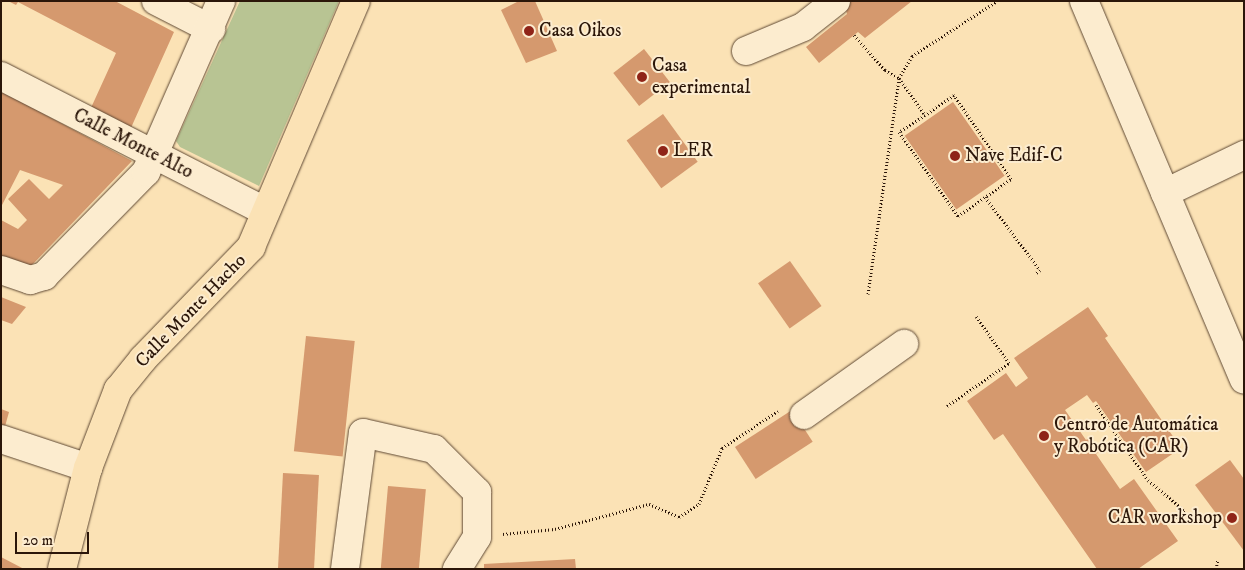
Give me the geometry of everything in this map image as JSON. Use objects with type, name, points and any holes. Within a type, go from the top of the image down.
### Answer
[{"type":"main road","name":"Calle Monte Hacho","points":[[62,569],[88,468],[118,390],[143,359],[251,247],[356,1]]},
{"type":"street","points":[[156,1],[211,29]]},
{"type":"street","points":[[1,270],[30,280],[44,276],[146,172],[211,29],[221,1]]},
{"type":"street","points":[[746,51],[803,27],[836,1]]},
{"type":"street","points":[[1084,1],[1244,380]]},
{"type":"street","name":"Calle Monte Alto","points":[[1,76],[265,211]]},
{"type":"street","points":[[1165,193],[1244,155]]},
{"type":"street","points":[[804,415],[904,344]]},
{"type":"street","points":[[345,569],[363,433],[434,449],[476,492],[477,537],[457,569]]},
{"type":"street","points":[[1,439],[88,468]]},
{"type":"path","points":[[868,294],[899,78],[912,56],[997,1]]},
{"type":"path","points":[[854,35],[885,70],[899,78],[925,115]]},
{"type":"path","points":[[954,95],[1011,179],[958,216],[899,132],[925,115],[954,95]]},
{"type":"path","points":[[985,197],[1040,270],[1036,273]]},
{"type":"path","points":[[947,406],[1009,363],[976,316]]},
{"type":"path","points":[[477,537],[555,529],[649,504],[679,517],[700,504],[722,448],[792,403],[804,415]]},
{"type":"path","points":[[1096,405],[1148,480],[1186,511],[1169,522]]},
{"type":"path","points":[[1216,569],[1218,559]]},
{"type":"green space","points":[[240,1],[339,1],[259,186],[180,147],[176,141]]},
{"type":"building","points":[[8,1],[115,1],[174,32],[130,130],[90,110],[116,53],[18,2],[16,5]]},
{"type":"building","name":"Casa Oikos","points":[[519,1],[535,1],[557,51],[526,63],[501,10]]},
{"type":"building","points":[[850,1],[912,1],[865,38],[858,32],[819,63],[806,47],[847,14],[845,6]]},
{"type":"building","name":"Casa experimental","points":[[644,49],[670,82],[639,106],[613,73]]},
{"type":"building","points":[[1,91],[132,161],[32,265],[16,267],[1,259],[1,220],[18,229],[27,220],[8,199],[29,179],[49,199],[63,185],[20,170],[1,207]]},
{"type":"building","name":"Nave Edif-C","points":[[953,102],[1005,176],[956,210],[905,136]]},
{"type":"building","name":"LER","points":[[663,114],[698,162],[661,188],[627,140]]},
{"type":"building","points":[[790,261],[822,306],[790,328],[758,283]]},
{"type":"building","points":[[1,297],[26,307],[12,324],[1,320]]},
{"type":"building","name":"Centro de Automática y Robótica (CAR)","points":[[1088,307],[1108,336],[1105,338],[1181,448],[1146,472],[1096,401],[1093,403],[1087,395],[1065,410],[1086,440],[1089,438],[1099,452],[1096,454],[1120,489],[1134,479],[1178,541],[1138,569],[1097,569],[1003,434],[994,440],[967,401],[1006,373],[1016,387],[1028,378],[1014,358]]},
{"type":"building","points":[[306,336],[355,341],[343,456],[294,451]]},
{"type":"building","points":[[1,409],[9,412],[4,430],[1,430]]},
{"type":"building","points":[[792,410],[813,442],[756,479],[735,447]]},
{"type":"building","name":"CAR workshop","points":[[1230,460],[1244,479],[1244,551],[1195,485]]},
{"type":"building","points":[[283,473],[319,475],[314,569],[278,569]]},
{"type":"building","points":[[388,486],[426,489],[419,569],[381,569]]},
{"type":"building","points":[[1,557],[24,569],[1,569]]},
{"type":"building","points":[[575,559],[576,569],[484,569],[484,564]]},
{"type":"place","name":"Casa Oikos","points":[[529,31]]},
{"type":"place","name":"Casa experimental","points":[[642,77]]},
{"type":"place","name":"LER","points":[[663,151]]},
{"type":"place","name":"Nave Edif-C","points":[[955,156]]},
{"type":"place","name":"Centro de Automática y Robótica (CAR)","points":[[1044,436]]},
{"type":"place","name":"CAR workshop","points":[[1232,518]]}]
